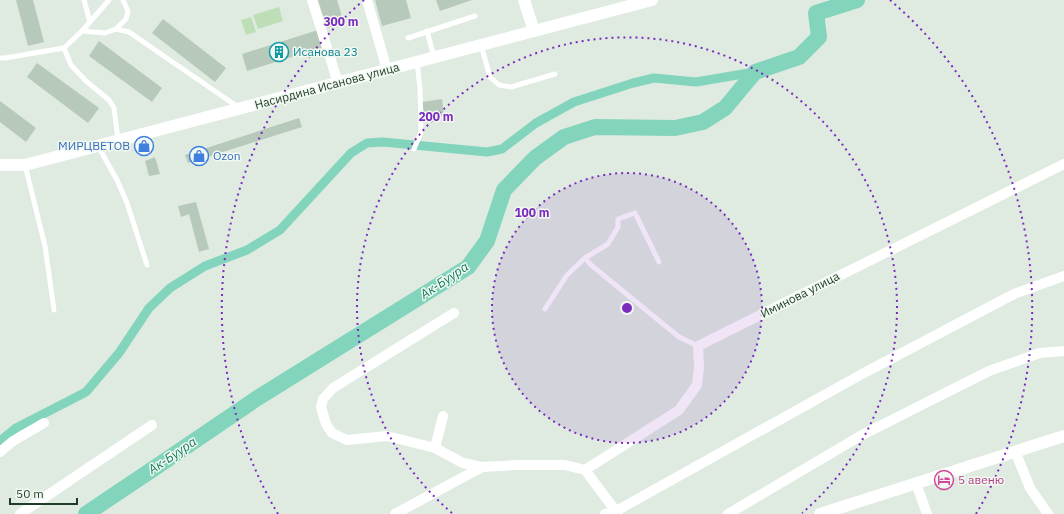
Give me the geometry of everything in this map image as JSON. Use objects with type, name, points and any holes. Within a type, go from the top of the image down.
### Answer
[{"type":"main road","points":[[524,0],[534,31]]},
{"type":"main road","name":"Насирдина Исанова улица","points":[[0,165],[25,165],[434,58],[534,31],[624,4],[652,0]]},
{"type":"main road","points":[[820,514],[1064,436]]},
{"type":"street","points":[[312,0],[338,83]]},
{"type":"street","points":[[367,0],[387,70]]},
{"type":"street","name":"Иминова улица","points":[[698,346],[1064,164]]},
{"type":"street","points":[[605,514],[617,512],[896,355],[1014,294],[1064,276]]},
{"type":"street","points":[[454,313],[333,388],[323,399],[321,408],[326,424],[332,433],[347,440],[387,436],[435,448],[463,463],[482,467],[565,465],[585,470],[617,512]]},
{"type":"street","points":[[585,470],[679,410],[697,384],[700,367],[698,346]]},
{"type":"street","points":[[728,514],[862,435],[989,371],[1040,353],[1064,351]]},
{"type":"street","points":[[435,448],[443,416]]},
{"type":"street","points":[[0,452],[13,441],[44,423]]},
{"type":"street","points":[[20,514],[152,425]]},
{"type":"street","points":[[1016,451],[1030,488],[1048,514]]},
{"type":"street","points":[[395,514],[482,467]]},
{"type":"street","points":[[916,483],[927,514]]},
{"type":"lane","points":[[84,0],[90,22]]},
{"type":"lane","points":[[0,58],[64,48],[82,31],[109,0]]},
{"type":"lane","points":[[82,31],[105,33],[116,29],[126,19],[128,11],[123,0]]},
{"type":"lane","points":[[408,38],[475,16]]},
{"type":"lane","points":[[116,29],[128,32],[240,109]]},
{"type":"lane","points":[[427,31],[434,58]]},
{"type":"lane","points":[[481,45],[490,77],[499,84],[511,87],[555,74]]},
{"type":"lane","points":[[64,48],[71,65],[86,81],[109,100],[114,108],[119,141]]},
{"type":"lane","points":[[414,149],[421,132],[420,88],[417,62]]},
{"type":"lane","points":[[98,146],[117,180],[127,203],[147,265]]},
{"type":"lane","points":[[25,165],[45,246],[54,310]]},
{"type":"lane","points":[[545,309],[568,275],[585,258],[608,244],[618,227],[618,220],[634,213],[659,262]]},
{"type":"lane","points":[[585,258],[591,265],[679,337],[698,346]]},
{"type":"green space","points":[[279,7],[283,21],[258,29],[253,15]]},
{"type":"green space","points":[[251,17],[256,32],[246,35],[241,20]]},
{"type":"building","points":[[16,0],[33,0],[44,42],[28,46]]},
{"type":"building","points":[[318,0],[337,0],[344,23],[327,28]]},
{"type":"building","points":[[375,0],[406,0],[411,18],[382,26]]},
{"type":"building","points":[[436,0],[472,0],[440,11]]},
{"type":"building","points":[[163,19],[226,68],[215,82],[152,33]]},
{"type":"building","name":"Исанова 23","points":[[318,30],[324,47],[247,71],[242,54]]},
{"type":"building","points":[[99,41],[162,88],[152,102],[89,56]]},
{"type":"building","points":[[37,63],[99,108],[88,123],[27,77]]},
{"type":"building","points":[[442,99],[444,116],[425,118],[422,102]]},
{"type":"building","points":[[0,101],[36,128],[26,142],[0,122]]},
{"type":"building","points":[[299,118],[302,127],[188,163],[185,155]]},
{"type":"building","points":[[155,157],[160,174],[149,176],[145,161]]},
{"type":"building","points":[[196,202],[209,249],[199,252],[189,214],[181,217],[178,206]]},
{"type":"waterway","name":"Ак-Буура","points":[[86,514],[256,399],[468,267],[487,241],[504,190],[535,158],[564,137],[595,127],[675,128],[703,122],[725,108],[755,72],[799,57],[819,37],[816,13],[857,0]]},
{"type":"waterway","points":[[0,441],[16,428],[86,392],[119,353],[149,308],[170,288],[205,266],[247,250],[280,230],[351,153],[367,143],[383,142],[487,152],[502,149],[536,123],[574,102],[633,83],[654,78],[696,82],[755,72]]},
{"type":"place","name":"Исанова 23","points":[[279,52]]},
{"type":"place","name":"МИРЦВЕТОВ","points":[[144,146]]},
{"type":"place","name":"Ozon","points":[[199,156]]},
{"type":"place","name":"5 авеню","points":[[944,480]]}]
